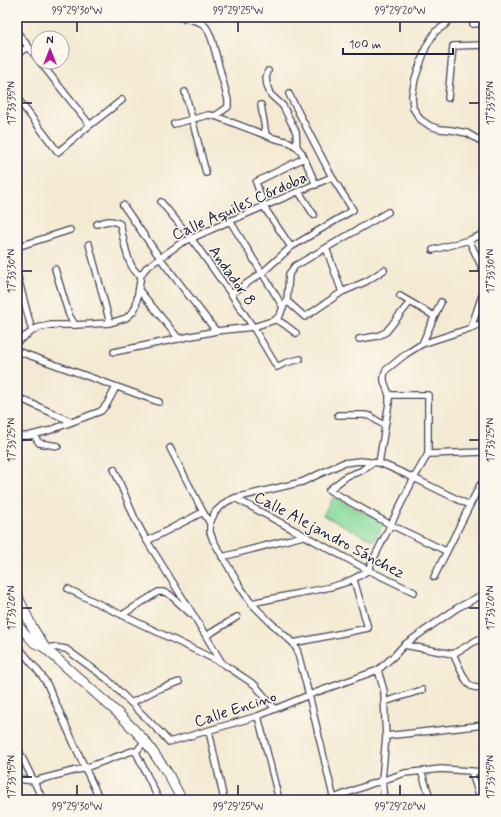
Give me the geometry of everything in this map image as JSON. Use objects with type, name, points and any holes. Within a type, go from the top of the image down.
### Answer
[{"type":"main road","points":[[17,595],[32,627],[45,648],[120,715],[145,741],[167,772],[182,800]]},
{"type":"street","points":[[178,17],[204,25],[212,40],[228,100],[228,106],[215,116]]},
{"type":"street","points":[[451,17],[445,25],[435,32],[426,47],[412,96],[413,108],[420,119],[430,126],[467,133],[484,143]]},
{"type":"street","points":[[473,24],[484,24]]},
{"type":"street","points":[[17,32],[30,49]]},
{"type":"street","points":[[448,98],[453,46],[484,45]]},
{"type":"street","points":[[17,54],[28,47]]},
{"type":"street","points":[[46,70],[90,125]]},
{"type":"street","points":[[268,71],[266,78],[270,94],[283,106],[296,132],[297,147]]},
{"type":"street","points":[[185,92],[206,173]]},
{"type":"street","points":[[231,294],[262,273],[291,247],[353,210],[332,177],[289,94]]},
{"type":"street","points":[[17,98],[58,152],[122,100]]},
{"type":"street","points":[[261,105],[266,135]]},
{"type":"street","points":[[174,124],[208,115],[215,116],[289,142],[297,147],[302,153],[316,185]]},
{"type":"street","points":[[291,247],[264,207],[256,182],[304,158]]},
{"type":"street","name":"Calle Aquiles Córdoba","points":[[141,275],[146,268],[191,238],[332,177]]},
{"type":"street","points":[[299,192],[314,215]]},
{"type":"street","name":"Andador 8","points":[[161,202],[191,238],[231,294],[277,367],[300,359]]},
{"type":"street","points":[[123,205],[160,258],[216,331]]},
{"type":"street","points":[[275,320],[280,315],[285,304],[289,274],[295,266],[388,212]]},
{"type":"street","points":[[17,342],[32,330],[37,328],[51,325],[110,323],[126,318],[133,312],[136,306],[141,275],[132,268],[129,261],[120,224],[115,221],[108,221],[96,224]]},
{"type":"street","points":[[230,221],[262,273],[285,304],[305,317],[342,292],[367,281],[384,270]]},
{"type":"street","points":[[17,247],[70,230]]},
{"type":"street","points":[[433,250],[484,234]]},
{"type":"street","points":[[468,240],[484,272]]},
{"type":"street","points":[[89,244],[110,323]]},
{"type":"street","points":[[326,248],[342,292]]},
{"type":"street","points":[[55,269],[69,315],[75,325]]},
{"type":"street","points":[[17,274],[32,330]]},
{"type":"street","points":[[470,328],[484,289]]},
{"type":"street","points":[[139,290],[179,339]]},
{"type":"street","points":[[400,296],[434,316]]},
{"type":"street","points":[[359,339],[378,336],[386,332],[410,302]]},
{"type":"street","points":[[422,344],[441,302]]},
{"type":"street","points":[[114,352],[216,331],[253,327],[275,320],[281,321],[296,333]]},
{"type":"street","points":[[446,551],[391,525],[329,490],[347,476],[361,471],[376,462],[390,404],[389,395],[384,381],[386,370],[406,354],[422,344],[484,322]]},
{"type":"street","points":[[17,351],[158,402]]},
{"type":"street","points":[[17,436],[28,436],[48,431],[101,411],[116,387]]},
{"type":"street","points":[[251,603],[319,590],[348,582],[361,576],[368,570],[414,478],[428,454],[428,396],[389,395]]},
{"type":"street","points":[[17,397],[72,422]]},
{"type":"street","points":[[338,415],[370,416],[385,426]]},
{"type":"street","points":[[34,435],[39,443],[58,446]]},
{"type":"street","points":[[170,448],[203,512],[210,522]]},
{"type":"street","points":[[428,454],[484,452]]},
{"type":"street","points":[[469,505],[414,478],[376,462],[360,461],[343,463],[302,482],[235,498],[226,502],[214,512],[210,522],[210,532],[222,557],[251,603],[294,643],[309,695],[332,799],[368,784],[405,772],[441,769],[484,772]]},
{"type":"street","points":[[114,470],[135,519],[147,541],[222,663]]},
{"type":"street","points":[[434,577],[480,485]]},
{"type":"street","name":"Calle Alejandro Sánchez","points":[[235,498],[368,570],[414,592]]},
{"type":"street","points":[[147,541],[203,512]]},
{"type":"street","points":[[222,557],[304,536]]},
{"type":"street","points":[[294,643],[368,628],[354,580]]},
{"type":"street","points":[[68,589],[222,663],[255,685],[275,709]]},
{"type":"street","points":[[122,615],[158,592],[163,592],[169,594],[194,616]]},
{"type":"street","points":[[384,800],[382,780],[386,736],[384,691],[378,670],[404,645],[457,608],[484,594]]},
{"type":"street","points":[[206,636],[237,617]]},
{"type":"street","points":[[17,624],[34,643],[45,648],[53,647],[66,649],[106,679],[131,703],[156,690],[179,682]]},
{"type":"street","points":[[404,645],[453,654],[484,636]]},
{"type":"street","points":[[17,645],[42,676],[100,800]]},
{"type":"street","points":[[453,654],[466,680],[471,686],[484,689]]},
{"type":"street","name":"Calle Encino","points":[[131,703],[169,742],[258,716],[309,695],[378,670]]},
{"type":"street","points":[[384,702],[422,690]]},
{"type":"street","points":[[258,716],[279,800]]},
{"type":"street","points":[[386,736],[484,725]]},
{"type":"street","points":[[209,730],[224,800]]},
{"type":"street","points":[[136,752],[145,741]]},
{"type":"street","points":[[17,747],[43,800]]},
{"type":"street","points":[[17,779],[34,781],[85,768],[132,751],[136,752]]},
{"type":"street","points":[[136,752],[159,800]]},
{"type":"street","points":[[421,771],[431,800]]},
{"type":"street","points":[[471,771],[481,800]]},
{"type":"green space","points":[[333,497],[384,523],[374,541],[323,515]]}]
